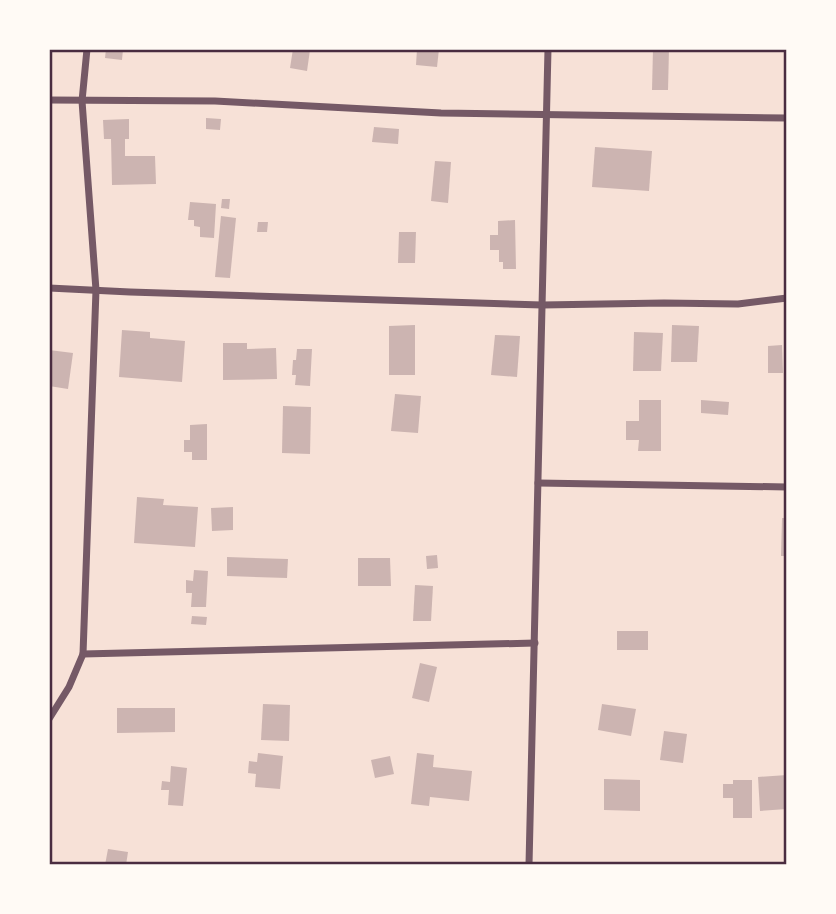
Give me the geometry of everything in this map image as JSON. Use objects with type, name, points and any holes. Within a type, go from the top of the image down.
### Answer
[{"type":"street","points":[[49,719],[69,687],[83,653],[96,290],[82,101],[87,49]]},
{"type":"street","points":[[529,865],[548,49]]},
{"type":"street","points":[[49,100],[215,101],[441,113],[787,118]]},
{"type":"street","points":[[49,288],[542,305],[738,304],[787,298]]},
{"type":"street","points":[[538,483],[787,487]]},
{"type":"street","points":[[83,653],[535,643]]},
{"type":"building","points":[[106,49],[123,49],[122,60],[105,58]]},
{"type":"building","points":[[293,49],[310,50],[307,71],[290,68]]},
{"type":"building","points":[[417,49],[439,49],[437,67],[416,65]]},
{"type":"building","points":[[653,49],[669,49],[668,90],[652,90]]},
{"type":"building","points":[[206,118],[221,119],[220,130],[206,129]]},
{"type":"building","points":[[129,119],[129,139],[125,139],[125,156],[155,156],[156,184],[112,185],[111,139],[104,139],[103,120]]},
{"type":"building","points":[[374,127],[399,129],[398,144],[372,142]]},
{"type":"building","points":[[595,147],[652,151],[649,191],[592,187]]},
{"type":"building","points":[[435,161],[451,162],[448,203],[431,201]]},
{"type":"building","points":[[222,199],[230,199],[229,209],[221,208]]},
{"type":"building","points":[[190,202],[216,204],[214,238],[200,237],[200,227],[194,226],[194,220],[188,220]]},
{"type":"building","points":[[221,216],[236,218],[230,278],[215,277]]},
{"type":"building","points":[[515,220],[516,269],[503,269],[503,262],[499,262],[499,250],[490,250],[490,235],[498,235],[498,221]]},
{"type":"building","points":[[258,222],[268,222],[267,232],[257,232]]},
{"type":"building","points":[[399,232],[416,232],[415,263],[398,263]]},
{"type":"building","points":[[415,325],[415,375],[389,375],[389,326]]},
{"type":"building","points":[[672,325],[699,326],[697,362],[671,362]]},
{"type":"building","points":[[122,330],[150,332],[150,338],[185,341],[182,382],[119,377]]},
{"type":"building","points":[[634,332],[663,333],[661,371],[633,371]]},
{"type":"building","points":[[495,335],[520,336],[517,377],[491,375]]},
{"type":"building","points":[[223,343],[247,343],[247,349],[276,348],[277,379],[223,380]]},
{"type":"building","points":[[782,345],[783,373],[768,373],[768,346]]},
{"type":"building","points":[[297,349],[312,349],[310,386],[295,385],[296,375],[292,375]]},
{"type":"building","points":[[49,350],[73,353],[68,389],[49,386]]},
{"type":"building","points":[[395,394],[421,396],[418,433],[391,431]]},
{"type":"building","points":[[639,400],[661,400],[661,451],[638,451],[639,440],[626,440],[626,421],[639,421]]},
{"type":"building","points":[[701,400],[729,402],[728,415],[701,413]]},
{"type":"building","points":[[283,406],[311,407],[310,454],[282,453]]},
{"type":"building","points":[[207,424],[207,460],[192,460],[192,452],[184,452],[184,440],[190,440],[190,425]]},
{"type":"building","points":[[137,497],[164,499],[163,505],[198,507],[195,547],[134,543]]},
{"type":"building","points":[[233,507],[233,530],[212,531],[211,508]]},
{"type":"building","points":[[782,518],[787,518],[787,556],[781,556]]},
{"type":"building","points":[[437,555],[438,568],[427,569],[426,556]]},
{"type":"building","points":[[227,557],[288,559],[287,578],[227,576]]},
{"type":"building","points":[[358,558],[390,558],[391,586],[358,586]]},
{"type":"building","points":[[194,570],[208,571],[206,607],[191,607],[192,593],[186,593],[186,580],[193,581]]},
{"type":"building","points":[[415,585],[433,586],[431,621],[413,621]]},
{"type":"building","points":[[192,616],[207,617],[206,625],[191,624]]},
{"type":"building","points":[[617,631],[648,631],[648,650],[617,650]]},
{"type":"building","points":[[420,663],[437,667],[429,702],[412,698]]},
{"type":"building","points":[[263,704],[290,705],[289,741],[261,740]]},
{"type":"building","points":[[602,704],[636,709],[631,736],[598,730]]},
{"type":"building","points":[[117,708],[175,708],[175,732],[117,733]]},
{"type":"building","points":[[664,731],[687,734],[683,763],[660,760]]},
{"type":"building","points":[[258,753],[283,756],[280,789],[255,787],[256,774],[248,773],[249,761],[257,762]]},
{"type":"building","points":[[417,753],[434,755],[433,767],[472,771],[469,801],[430,797],[429,806],[411,804]]},
{"type":"building","points":[[390,756],[394,774],[375,778],[371,760]]},
{"type":"building","points":[[171,766],[187,768],[183,806],[168,805],[169,790],[161,790],[162,781],[170,782]]},
{"type":"building","points":[[787,775],[787,809],[760,811],[758,777]]},
{"type":"building","points":[[604,779],[640,780],[640,811],[604,810]]},
{"type":"building","points":[[733,780],[752,780],[752,818],[733,818],[733,798],[723,798],[723,784],[733,784]]},
{"type":"building","points":[[108,849],[128,852],[126,865],[105,865]]}]
